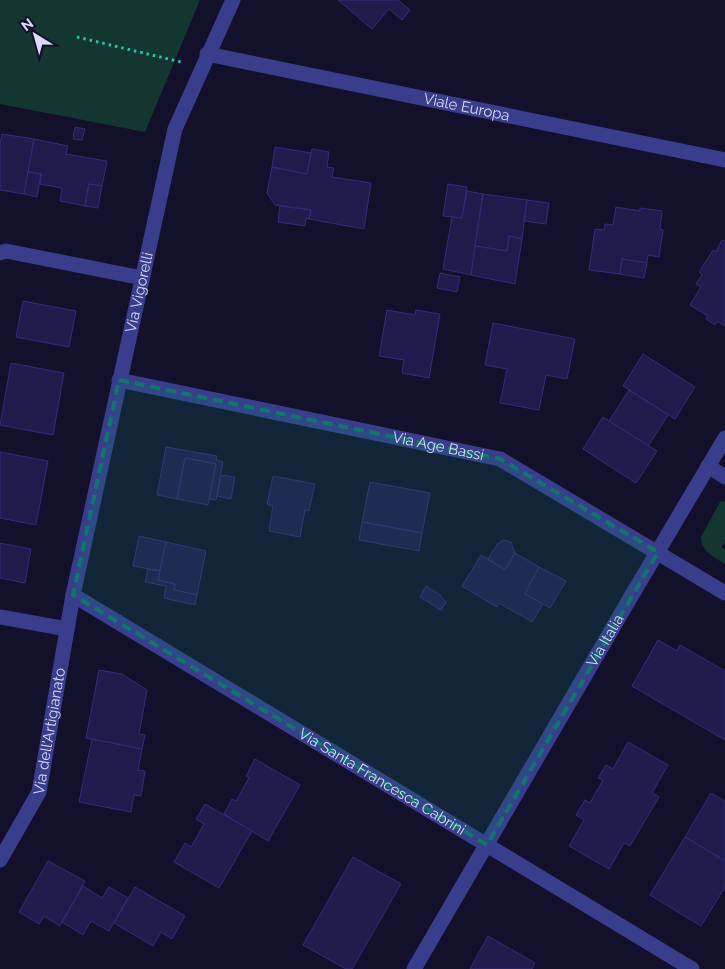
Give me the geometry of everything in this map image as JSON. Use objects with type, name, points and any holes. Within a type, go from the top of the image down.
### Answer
[{"type":"street","name":"Via Vigorelli","points":[[73,595],[175,129],[232,0]]},
{"type":"street","name":"Viale Europa","points":[[205,61],[725,160]]},
{"type":"street","points":[[0,253],[6,251],[142,278]]},
{"type":"street","name":"Via Age Bassi","points":[[120,380],[500,459],[725,593]]},
{"type":"street","name":"Via Italia","points":[[414,969],[725,438]]},
{"type":"street","points":[[708,466],[725,477]]},
{"type":"street","name":"Via dell'Artigianato","points":[[0,860],[39,792],[73,595]]},
{"type":"street","name":"Via Santa Francesca Cabrini","points":[[73,595],[692,969]]},
{"type":"street","points":[[0,617],[67,629]]},
{"type":"path","points":[[77,37],[205,61]]},
{"type":"highlighted area","points":[[119,380],[500,459],[658,552],[487,845],[73,595]]},
{"type":"green space","points":[[0,0],[200,0],[145,132],[0,104]]},
{"type":"green space","points":[[725,501],[725,542],[721,547],[725,550],[725,564],[706,550],[701,537],[720,502]]},
{"type":"building","points":[[338,0],[398,0],[410,10],[402,20],[389,9],[372,29]]},
{"type":"building","points":[[75,127],[85,129],[82,140],[73,139]]},
{"type":"building","points":[[2,134],[34,139],[24,194],[0,190],[0,144]]},
{"type":"building","points":[[34,139],[68,146],[66,154],[107,161],[102,186],[89,184],[85,206],[60,201],[62,188],[40,184],[41,174],[28,172]]},
{"type":"building","points":[[275,147],[311,153],[307,174],[272,167]]},
{"type":"building","points":[[312,149],[329,152],[327,167],[334,168],[332,177],[371,183],[364,229],[309,219],[311,210],[275,205],[267,193],[272,167],[307,174]]},
{"type":"building","points":[[28,172],[41,174],[37,197],[24,194]]},
{"type":"building","points":[[89,184],[102,186],[98,208],[85,206]]},
{"type":"building","points":[[448,184],[467,187],[462,218],[443,216]]},
{"type":"building","points":[[467,191],[483,194],[471,275],[443,269],[452,217],[462,218]]},
{"type":"building","points":[[483,194],[527,200],[522,239],[509,236],[507,251],[475,246]]},
{"type":"building","points":[[527,200],[549,203],[546,224],[524,221]]},
{"type":"building","points":[[280,206],[311,210],[309,219],[306,218],[305,226],[278,222]]},
{"type":"building","points":[[616,207],[640,211],[640,208],[662,211],[660,229],[663,230],[659,257],[648,255],[647,263],[622,259],[620,274],[589,270],[595,229],[604,230],[605,224],[613,225]]},
{"type":"building","points":[[509,236],[522,239],[515,284],[471,275],[475,246],[507,251]]},
{"type":"building","points":[[722,240],[725,242],[725,326],[717,321],[715,325],[706,319],[708,316],[690,305],[701,287],[696,284],[702,275],[699,272],[713,250],[716,252]]},
{"type":"building","points":[[622,259],[647,263],[644,278],[620,274]]},
{"type":"building","points":[[440,273],[460,277],[457,292],[437,288]]},
{"type":"building","points":[[23,301],[76,311],[69,347],[16,337]]},
{"type":"building","points":[[387,310],[415,315],[416,310],[440,314],[429,378],[402,373],[404,360],[379,356]]},
{"type":"building","points":[[493,323],[575,339],[567,379],[546,375],[539,410],[500,403],[507,369],[485,365]]},
{"type":"building","points":[[643,354],[695,387],[675,419],[623,386]]},
{"type":"building","points":[[11,363],[64,373],[53,435],[0,425]]},
{"type":"building","points":[[629,390],[668,415],[648,446],[609,421]]},
{"type":"building","points":[[603,417],[657,451],[636,483],[583,449]]},
{"type":"building","points":[[166,447],[217,456],[216,460],[223,462],[216,500],[209,499],[216,464],[185,458],[177,499],[157,495]]},
{"type":"building","points":[[0,452],[48,461],[36,525],[0,518]]},
{"type":"building","points":[[185,458],[216,464],[208,505],[177,499]]},
{"type":"building","points":[[221,475],[235,477],[231,499],[217,496]]},
{"type":"building","points":[[273,476],[315,484],[309,511],[305,510],[300,537],[269,531],[273,506],[267,504]]},
{"type":"building","points":[[370,482],[430,493],[422,533],[362,522]]},
{"type":"building","points":[[362,522],[422,533],[419,551],[359,540]]},
{"type":"building","points":[[139,536],[166,542],[160,571],[133,566]]},
{"type":"building","points":[[504,540],[511,542],[515,553],[505,570],[488,559],[497,544]]},
{"type":"building","points":[[166,542],[206,551],[197,595],[174,590],[175,584],[158,580]]},
{"type":"building","points":[[0,543],[31,549],[25,583],[0,578]]},
{"type":"building","points":[[515,553],[539,567],[525,594],[543,604],[532,622],[499,603],[497,607],[462,586],[481,555],[505,570]]},
{"type":"building","points":[[539,567],[566,581],[550,608],[525,594]]},
{"type":"building","points":[[148,569],[160,571],[158,580],[175,584],[174,590],[197,595],[195,605],[164,598],[166,586],[145,582]]},
{"type":"building","points":[[426,586],[439,594],[446,602],[441,610],[420,597]]},
{"type":"building","points":[[658,640],[677,651],[680,645],[725,671],[725,740],[632,686]]},
{"type":"building","points":[[99,670],[122,674],[147,690],[139,734],[145,735],[142,749],[86,738]]},
{"type":"building","points":[[92,739],[142,749],[138,770],[145,771],[141,796],[134,795],[131,812],[79,802]]},
{"type":"building","points":[[628,742],[668,765],[652,793],[659,797],[630,846],[624,843],[609,869],[569,846],[584,820],[576,815],[585,800],[590,803],[603,780],[598,778],[606,765],[613,769]]},
{"type":"building","points":[[255,759],[300,785],[268,841],[224,814],[232,799],[236,801],[249,778],[246,776]]},
{"type":"building","points":[[711,793],[725,801],[725,861],[685,837]]},
{"type":"building","points":[[205,804],[252,831],[219,888],[174,862],[185,843],[191,847],[204,824],[196,819]]},
{"type":"building","points":[[685,837],[725,861],[725,887],[701,926],[650,895]]},
{"type":"building","points":[[353,857],[401,884],[352,969],[346,969],[303,945]]},
{"type":"building","points":[[48,861],[85,881],[60,926],[44,916],[39,924],[19,912]]},
{"type":"building","points":[[83,886],[102,898],[109,887],[128,898],[109,931],[91,921],[83,935],[62,922]]},
{"type":"building","points":[[135,887],[185,916],[172,939],[161,932],[153,946],[114,923]]},
{"type":"building","points":[[488,936],[535,963],[532,969],[470,969]]}]
